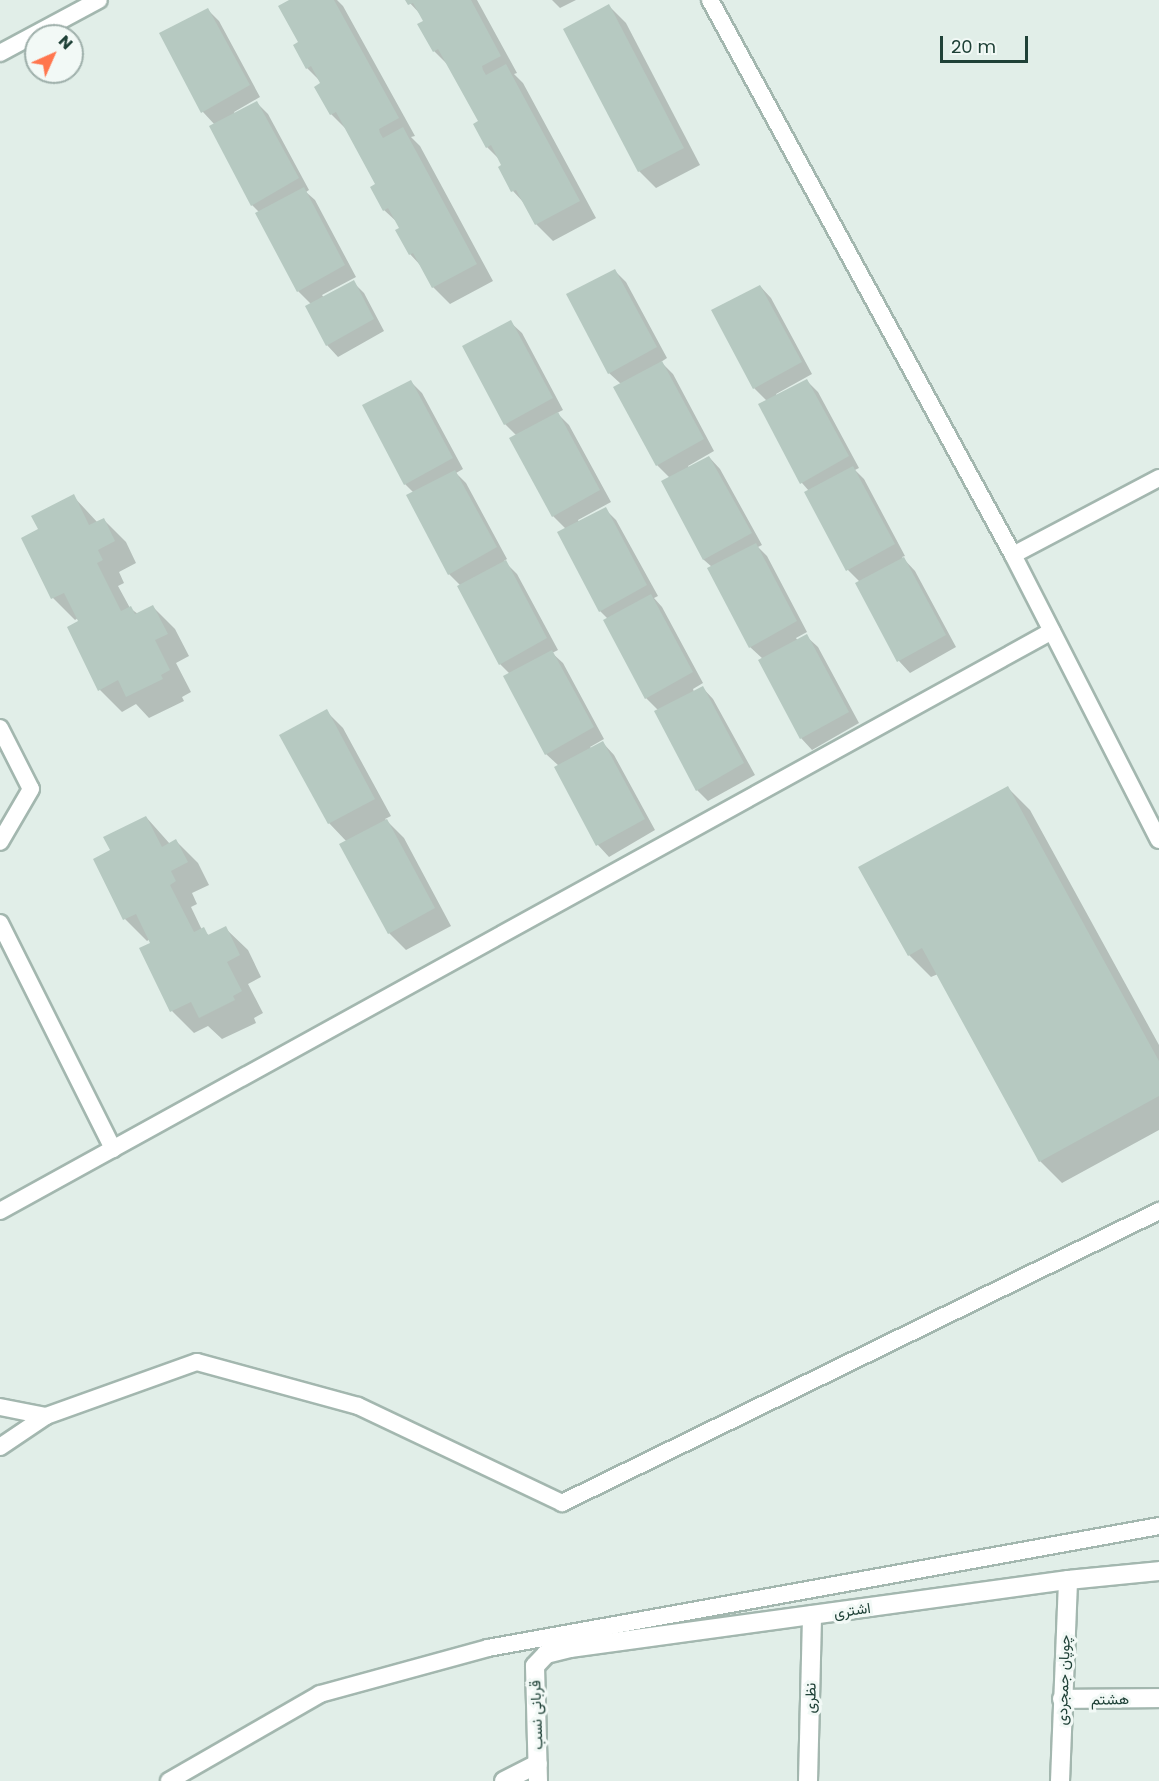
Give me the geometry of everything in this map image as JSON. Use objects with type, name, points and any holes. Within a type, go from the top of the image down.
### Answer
[{"type":"street","name":"اشتری","points":[[546,1654],[570,1648],[1068,1580],[1159,1571]]},
{"type":"street","name":"چوپان جمجردی","points":[[1060,1781],[1068,1580]]},
{"type":"street","name":"نظری","points":[[808,1781],[812,1615]]},
{"type":"street","name":"قربانی نسب","points":[[538,1773],[535,1666],[546,1654]]},
{"type":"street","name":"هشتم","points":[[1062,1699],[1159,1698]]},
{"type":"street","points":[[504,1781],[538,1773]]},
{"type":"lane","points":[[0,54],[99,0]]},
{"type":"lane","points":[[710,0],[1013,555],[1159,840]]},
{"type":"lane","points":[[1013,555],[1159,478]]},
{"type":"lane","points":[[0,1210],[1052,631]]},
{"type":"lane","points":[[0,728],[31,789],[0,842]]},
{"type":"lane","points":[[0,923],[113,1149]]},
{"type":"lane","points":[[0,1447],[46,1416],[197,1362],[358,1406],[562,1503],[1159,1212]]},
{"type":"lane","points":[[0,1407],[46,1416]]},
{"type":"lane","points":[[169,1781],[320,1694],[488,1648],[1159,1526]]},
{"type":"building","points":[[289,0],[334,0],[399,118],[379,129],[380,133],[383,138],[403,127],[477,264],[432,288],[413,253],[409,255],[395,230],[399,228],[388,208],[383,211],[370,187],[375,184],[336,112],[330,115],[314,87],[320,83],[311,66],[306,69],[293,45],[298,42],[278,6]]},
{"type":"building","points":[[405,0],[471,0],[501,56],[482,66],[483,70],[486,75],[506,64],[580,201],[535,225],[516,190],[511,192],[498,167],[501,165],[491,145],[486,148],[473,124],[478,121],[438,49],[433,52],[417,24],[423,21],[413,3],[408,5]]},
{"type":"building","points":[[609,4],[684,148],[638,172],[563,29]]},
{"type":"building","points":[[208,8],[250,85],[201,113],[159,33]]},
{"type":"building","points":[[257,101],[299,178],[251,206],[209,126]]},
{"type":"building","points":[[304,187],[345,265],[297,292],[255,213]]},
{"type":"building","points":[[615,269],[657,347],[608,374],[566,294]]},
{"type":"building","points":[[354,280],[374,319],[326,346],[305,306]]},
{"type":"building","points":[[760,285],[802,362],[753,389],[711,310]]},
{"type":"building","points":[[511,320],[553,398],[504,425],[462,346]]},
{"type":"building","points":[[662,361],[704,439],[656,466],[613,387]]},
{"type":"building","points":[[807,379],[849,456],[800,484],[758,404]]},
{"type":"building","points":[[411,380],[453,458],[404,485],[362,405]]},
{"type":"building","points":[[558,412],[600,490],[552,517],[509,438]]},
{"type":"building","points":[[709,456],[752,533],[703,560],[661,481]]},
{"type":"building","points":[[853,466],[895,544],[846,571],[804,492]]},
{"type":"building","points":[[455,470],[497,547],[448,575],[406,495]]},
{"type":"building","points":[[74,494],[89,525],[104,518],[115,541],[98,550],[103,560],[97,563],[121,611],[131,606],[135,614],[153,605],[168,634],[155,640],[170,670],[161,675],[163,679],[126,697],[118,680],[98,691],[67,627],[78,621],[64,593],[51,599],[21,538],[38,529],[31,516]]},
{"type":"building","points":[[606,507],[647,585],[599,612],[557,532]]},
{"type":"building","points":[[756,543],[797,621],[749,648],[707,568]]},
{"type":"building","points":[[904,557],[946,635],[897,662],[855,583]]},
{"type":"building","points":[[506,560],[547,638],[499,665],[457,586]]},
{"type":"building","points":[[651,594],[693,672],[645,699],[603,620]]},
{"type":"building","points":[[807,634],[849,712],[800,739],[758,660]]},
{"type":"building","points":[[552,650],[594,727],[545,755],[503,676]]},
{"type":"building","points":[[703,686],[744,763],[696,791],[654,711]]},
{"type":"building","points":[[327,709],[375,799],[328,824],[279,735]]},
{"type":"building","points":[[603,741],[645,819],[596,846],[554,767]]},
{"type":"building","points":[[1008,786],[1159,1061],[1159,1096],[1039,1162],[922,948],[908,956],[858,867]]},
{"type":"building","points":[[146,816],[162,847],[176,839],[188,862],[171,871],[176,881],[170,885],[194,932],[204,927],[208,935],[226,926],[240,955],[227,962],[242,991],[233,996],[235,1000],[199,1018],[191,1002],[170,1012],[139,948],[150,943],[136,914],[123,920],[93,859],[110,850],[103,837]]},
{"type":"building","points":[[387,819],[435,908],[388,934],[339,844]]}]
